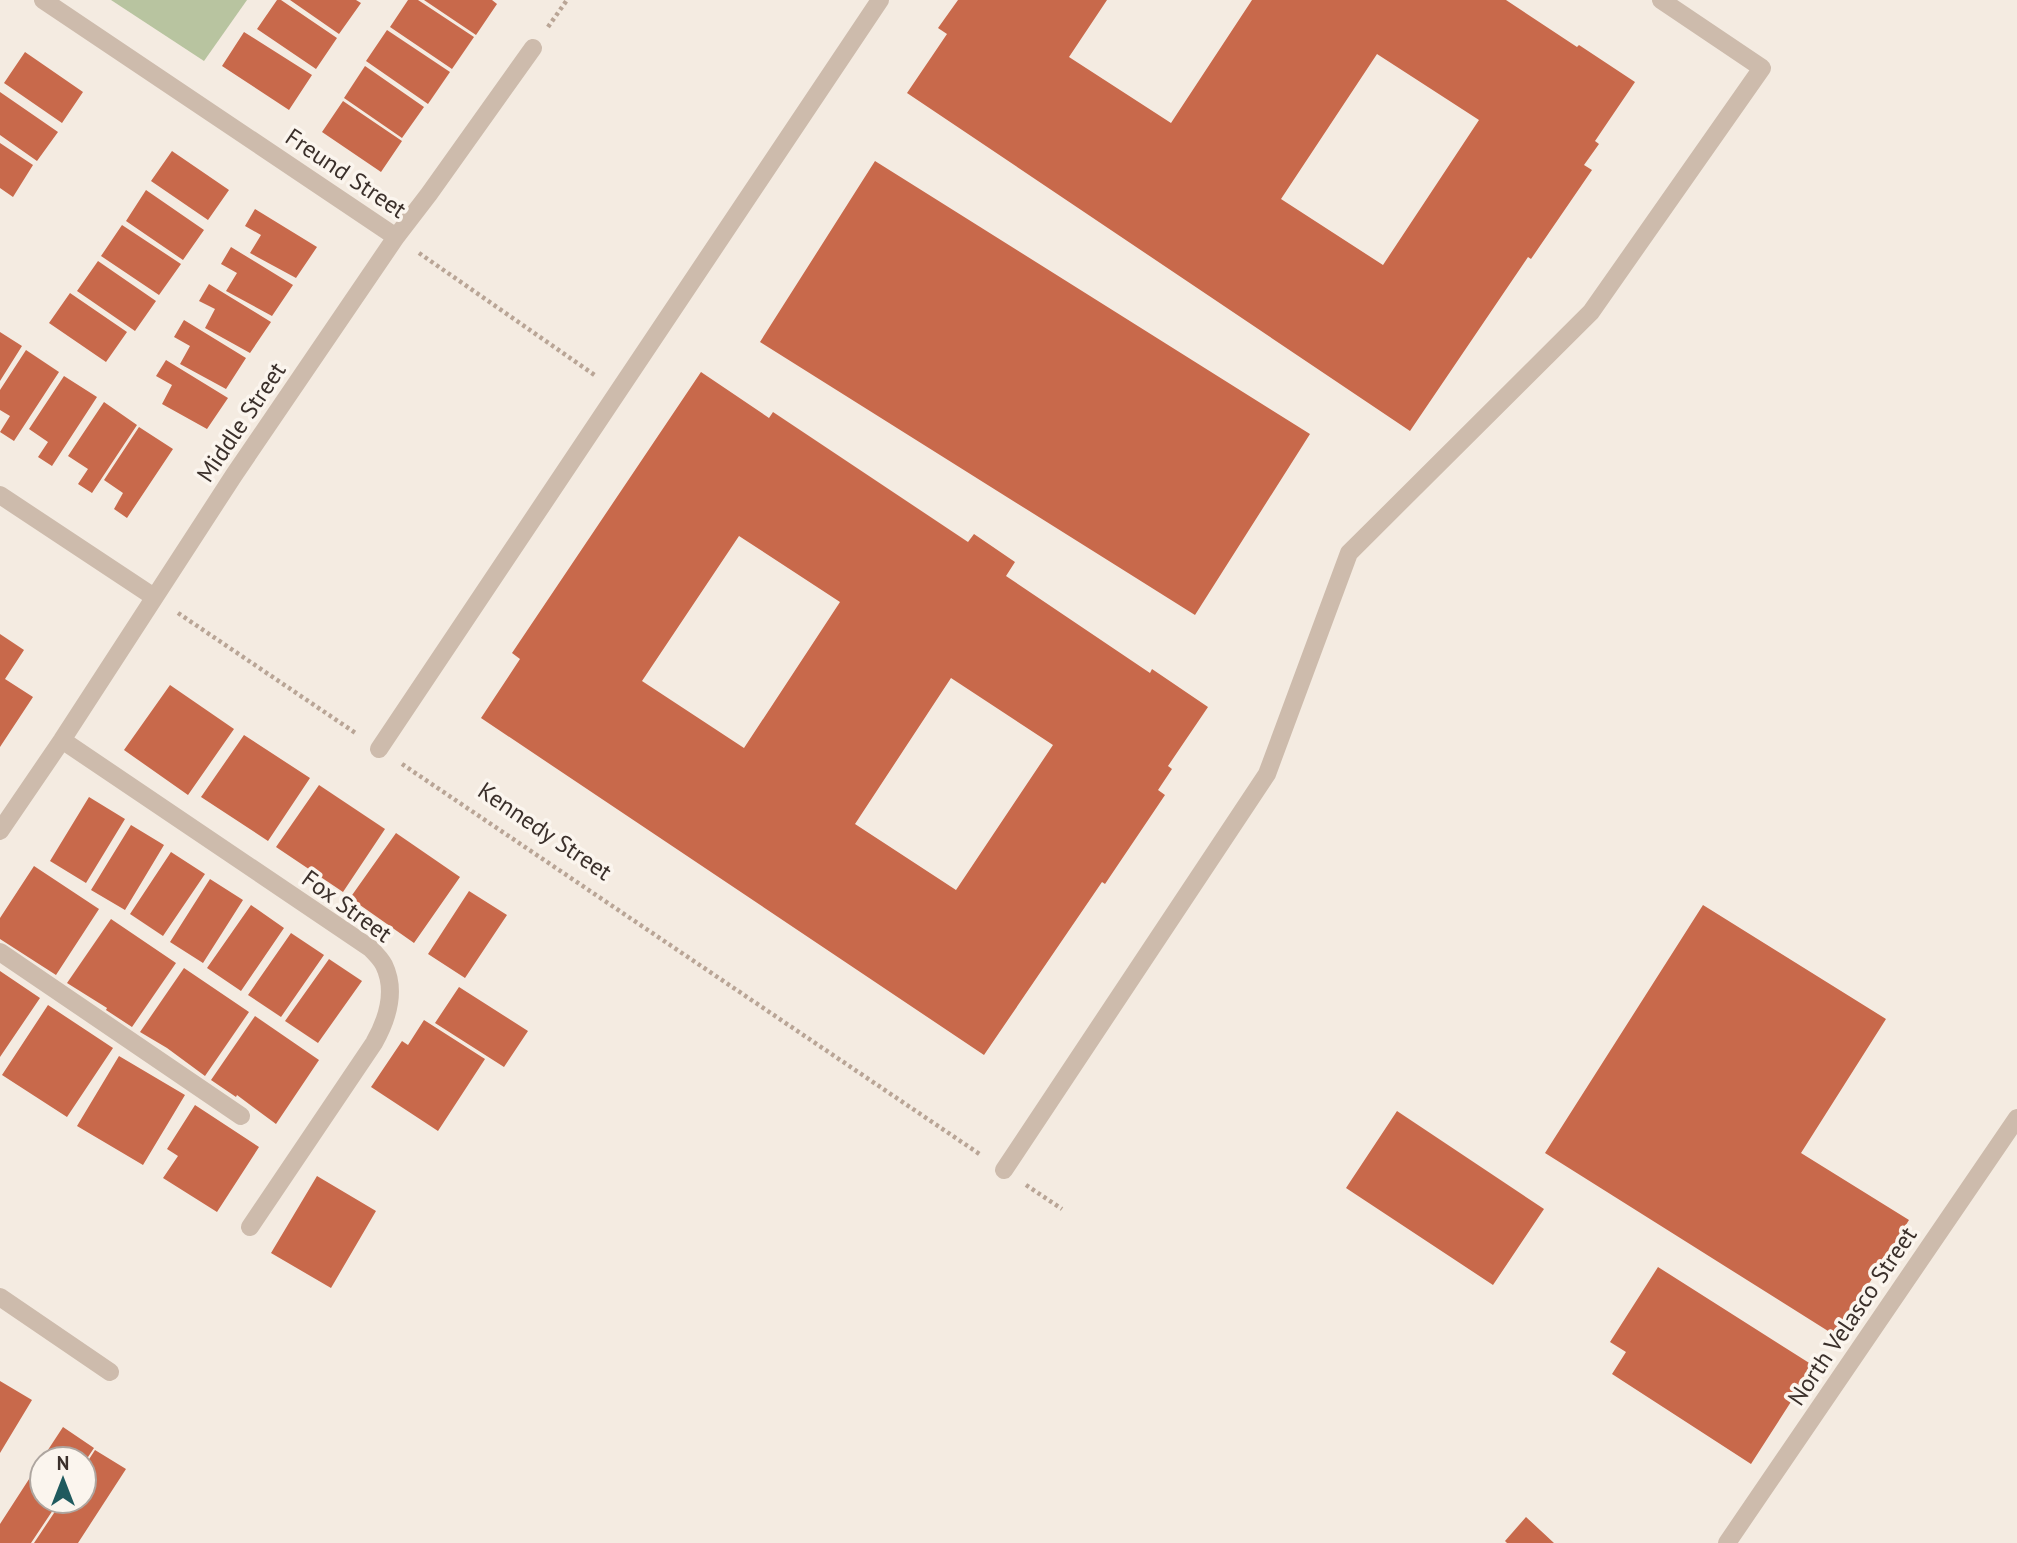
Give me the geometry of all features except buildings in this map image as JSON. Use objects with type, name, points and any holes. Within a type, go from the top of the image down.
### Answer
[{"type":"street","name":"Freund Street","points":[[43,0],[396,237]]},
{"type":"street","points":[[379,748],[880,0]]},
{"type":"street","points":[[1004,1170],[1268,774],[1349,553],[1591,312],[1762,68],[1661,0]]},
{"type":"street","name":"Middle Street","points":[[0,831],[396,237],[533,48]]},
{"type":"street","points":[[0,495],[154,597]]},
{"type":"street","name":"Fox Street","points":[[62,740],[370,948],[384,964],[390,1000],[386,1022],[250,1227]]},
{"type":"street","points":[[0,952],[240,1115]]},
{"type":"street","name":"North Velasco Street","points":[[1727,1543],[2017,1118]]},
{"type":"street","points":[[0,1297],[110,1372]]},
{"type":"path","name":"Freund Street","points":[[396,237],[618,391]]},
{"type":"path","name":"Kennedy Street","points":[[154,597],[1062,1209]]},
{"type":"green space","points":[[111,0],[247,0],[204,61]]}]
